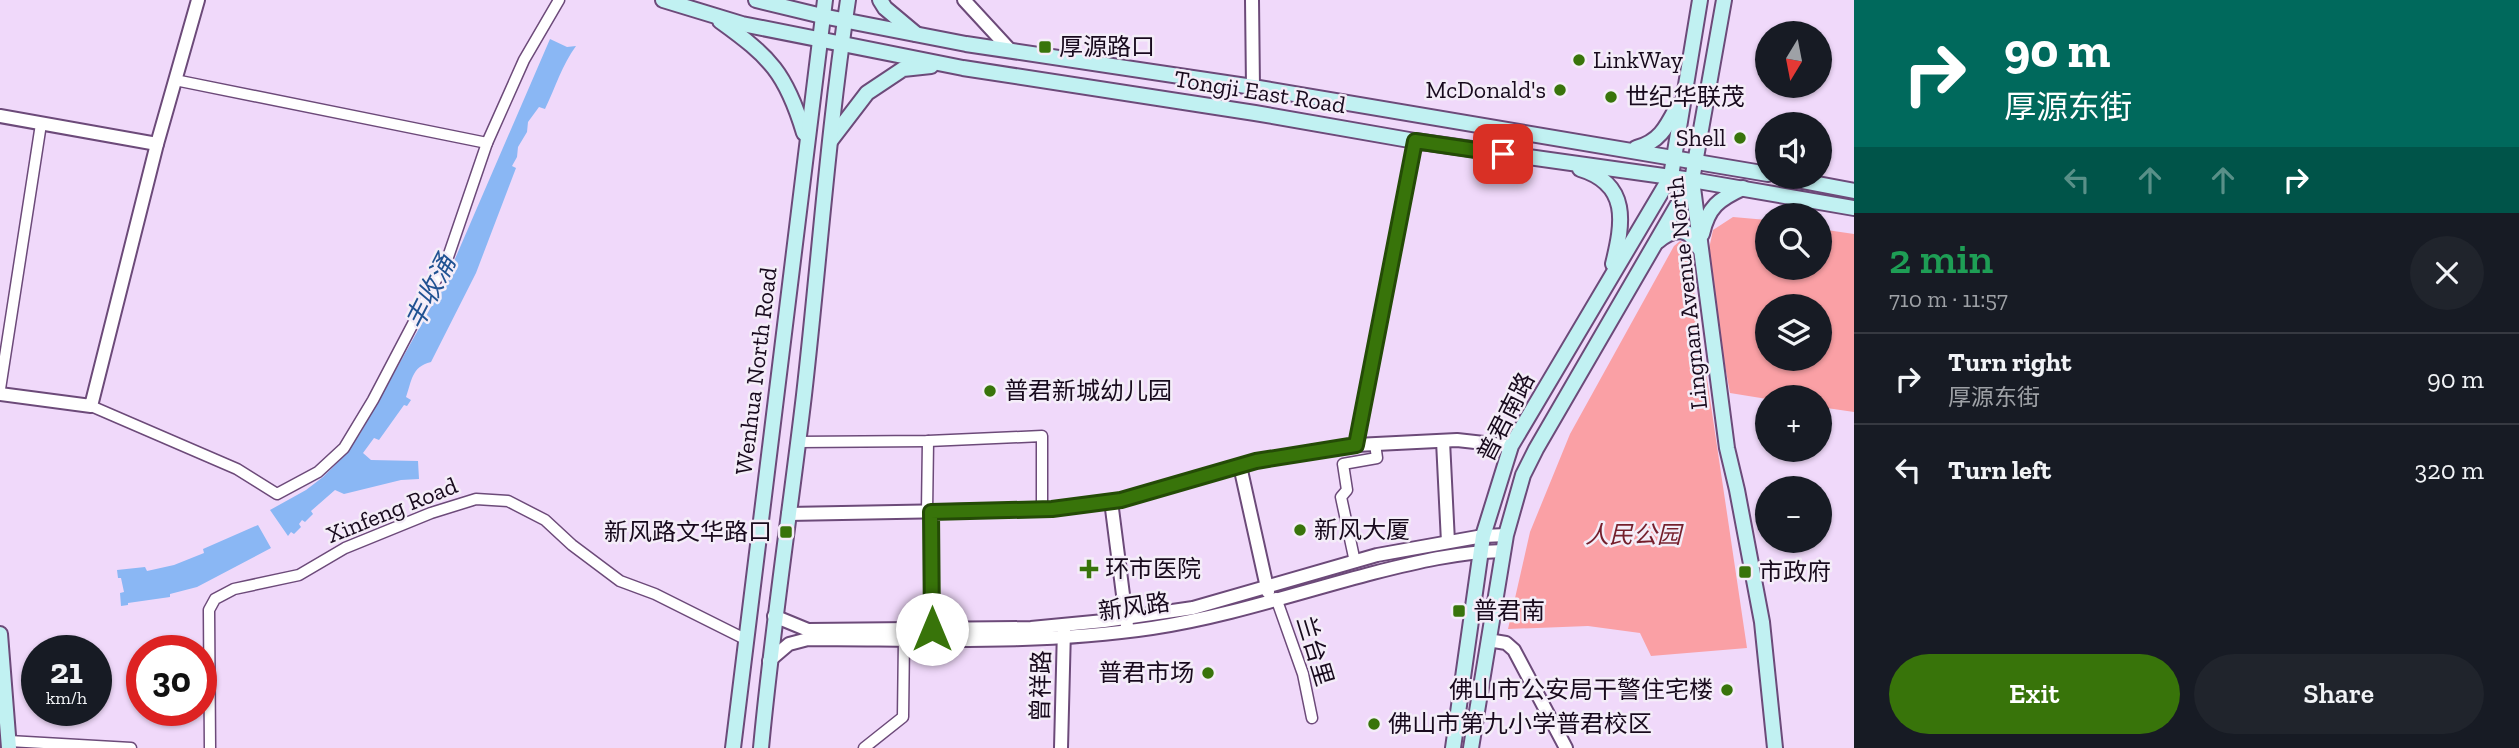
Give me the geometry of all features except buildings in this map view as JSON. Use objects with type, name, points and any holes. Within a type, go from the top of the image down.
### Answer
[{"type":"main road","name":"Tongji East Road","points":[[663,0],[742,24],[945,65],[1255,113],[1415,141],[1671,176],[1854,208]]},
{"type":"main road","name":"Tongji East Road","points":[[756,0],[776,2],[822,16],[1010,51],[1253,87],[1755,172]]},
{"type":"main road","name":"Wenhua North Road","points":[[733,748],[825,0]]},
{"type":"main road","name":"Wenhua North Road","points":[[761,748],[774,615],[798,442],[848,0]]},
{"type":"main road","points":[[880,0],[885,8],[917,35]]},
{"type":"main road","points":[[1671,176],[1700,0]]},
{"type":"main road","name":"Lingnan Avenue North","points":[[1724,0],[1692,180],[1727,447],[1762,622],[1775,748]]},
{"type":"main road","points":[[710,15],[752,44],[778,71],[793,98],[806,139]]},
{"type":"main road","points":[[830,141],[867,93],[903,69],[945,65]]},
{"type":"main road","points":[[1630,150],[1649,145],[1664,132],[1685,92]]},
{"type":"main road","points":[[1552,160],[1588,172],[1610,185],[1615,194],[1621,221],[1610,279]]},
{"type":"main road","name":"普君南路","points":[[1453,748],[1480,551],[1511,446],[1671,176]]},
{"type":"main road","name":"普君南路","points":[[1471,748],[1506,535],[1523,475],[1692,180]]},
{"type":"main road","points":[[1832,187],[1854,191]]},
{"type":"main road","points":[[1700,250],[1704,224],[1717,201],[1743,188]]},
{"type":"main road","points":[[1654,244],[1668,233],[1682,230],[1693,238],[1700,250]]},
{"type":"main road","points":[[0,634],[9,744]]},
{"type":"street","points":[[90,406],[198,0]]},
{"type":"street","points":[[0,394],[90,406],[237,469],[277,495],[318,472],[344,448],[418,316],[447,257],[487,143],[524,60],[559,0]]},
{"type":"street","points":[[964,0],[1010,51]]},
{"type":"street","points":[[1252,0],[1253,87]]},
{"type":"street","points":[[176,80],[487,143]]},
{"type":"street","points":[[0,116],[158,144]]},
{"type":"street","points":[[0,388],[41,124]]},
{"type":"street","points":[[1356,445],[1415,141]]},
{"type":"street","points":[[798,442],[928,441],[1042,436],[1042,509]]},
{"type":"street","points":[[788,514],[1042,509],[1111,501],[1256,461],[1356,445],[1457,440],[1511,446]]},
{"type":"street","points":[[928,441],[932,629]]},
{"type":"street","points":[[1443,441],[1448,542]]},
{"type":"street","points":[[1354,562],[1341,497],[1347,490],[1343,464],[1377,458],[1375,444]]},
{"type":"street","points":[[1240,466],[1271,595]]},
{"type":"street","name":"Xinfeng Road","points":[[210,748],[209,610],[215,599],[234,589],[299,575],[345,548],[431,513],[476,499],[508,501],[545,520],[572,545],[620,581],[655,594],[745,639]]},
{"type":"street","points":[[1111,501],[1127,624]]},
{"type":"street","name":"新风路","points":[[1271,595],[1354,562],[1448,542],[1506,535]]},
{"type":"street","name":"新风路","points":[[769,661],[789,644],[808,639],[904,639],[1063,631],[1127,624],[1193,608],[1271,595],[1432,558],[1480,551],[1503,551]]},
{"type":"street","name":"兰台里","points":[[1271,595],[1303,674],[1312,718]]},
{"type":"street","name":"新风路","points":[[774,615],[808,630],[1031,628],[1063,631]]},
{"type":"street","name":"曾祥路","points":[[1060,748],[1063,631]]},
{"type":"street","points":[[864,748],[903,717],[904,639]]},
{"type":"street","points":[[1488,640],[1506,643],[1514,650],[1566,748]]},
{"type":"street","points":[[9,744],[131,748]]},
{"type":"green space","points":[[1733,217],[1755,219],[1755,280],[1832,280],[1832,231],[1854,234],[1854,412],[1832,409],[1832,385],[1755,385],[1755,397],[1730,393],[1706,263],[1713,230]]},
{"type":"green space","name":"人民公园","points":[[1680,241],[1687,244],[1747,648],[1651,656],[1640,633],[1588,626],[1508,629],[1530,532],[1570,434],[1674,246]]},
{"type":"water","points":[[550,39],[567,47],[576,46],[545,109],[539,107],[528,122],[527,132],[518,147],[512,166],[516,168],[476,273],[431,362],[419,367],[413,375],[406,397],[411,400],[407,406],[404,405],[379,440],[374,438],[363,453],[371,460],[418,461],[419,479],[401,480],[344,494],[335,490],[311,511],[313,514],[305,522],[302,520],[299,524],[301,527],[294,534],[291,532],[288,536],[270,510],[323,477],[343,457],[361,432],[445,282]]},
{"type":"water","points":[[258,525],[271,548],[197,587],[170,594],[170,597],[121,606],[120,593],[124,592],[117,570],[145,567],[147,571],[174,565]]},
{"type":"place","name":"厚源路口","points":[[1045,47]]},
{"type":"place","name":"LinkWay","points":[[1579,60]]},
{"type":"place","name":"McDonald's","points":[[1560,90]]},
{"type":"place","name":"世纪华联茂","points":[[1611,97]]},
{"type":"place","name":"Shell","points":[[1740,138]]},
{"type":"place","name":"普君新城幼儿园","points":[[990,391]]},
{"type":"place","name":"新风大厦","points":[[1300,530]]},
{"type":"place","name":"新风路文华路口","points":[[786,532]]},
{"type":"place","name":"环市医院","points":[[1089,569]]},
{"type":"place","name":"市政府","points":[[1745,572]]},
{"type":"place","name":"普君南","points":[[1459,611]]},
{"type":"place","name":"普君市场","points":[[1208,673]]},
{"type":"place","name":"佛山市公安局干警住宅楼","points":[[1727,690]]},
{"type":"place","name":"佛山市第九小学普君校区","points":[[1374,724]]},
{"type":"route","points":[[932,629],[931,512],[1052,509],[1121,500],[1256,461],[1356,445],[1415,141],[1503,154]]},
{"type":"water label","name":"丰收涌","points":[[430,292]]}]
